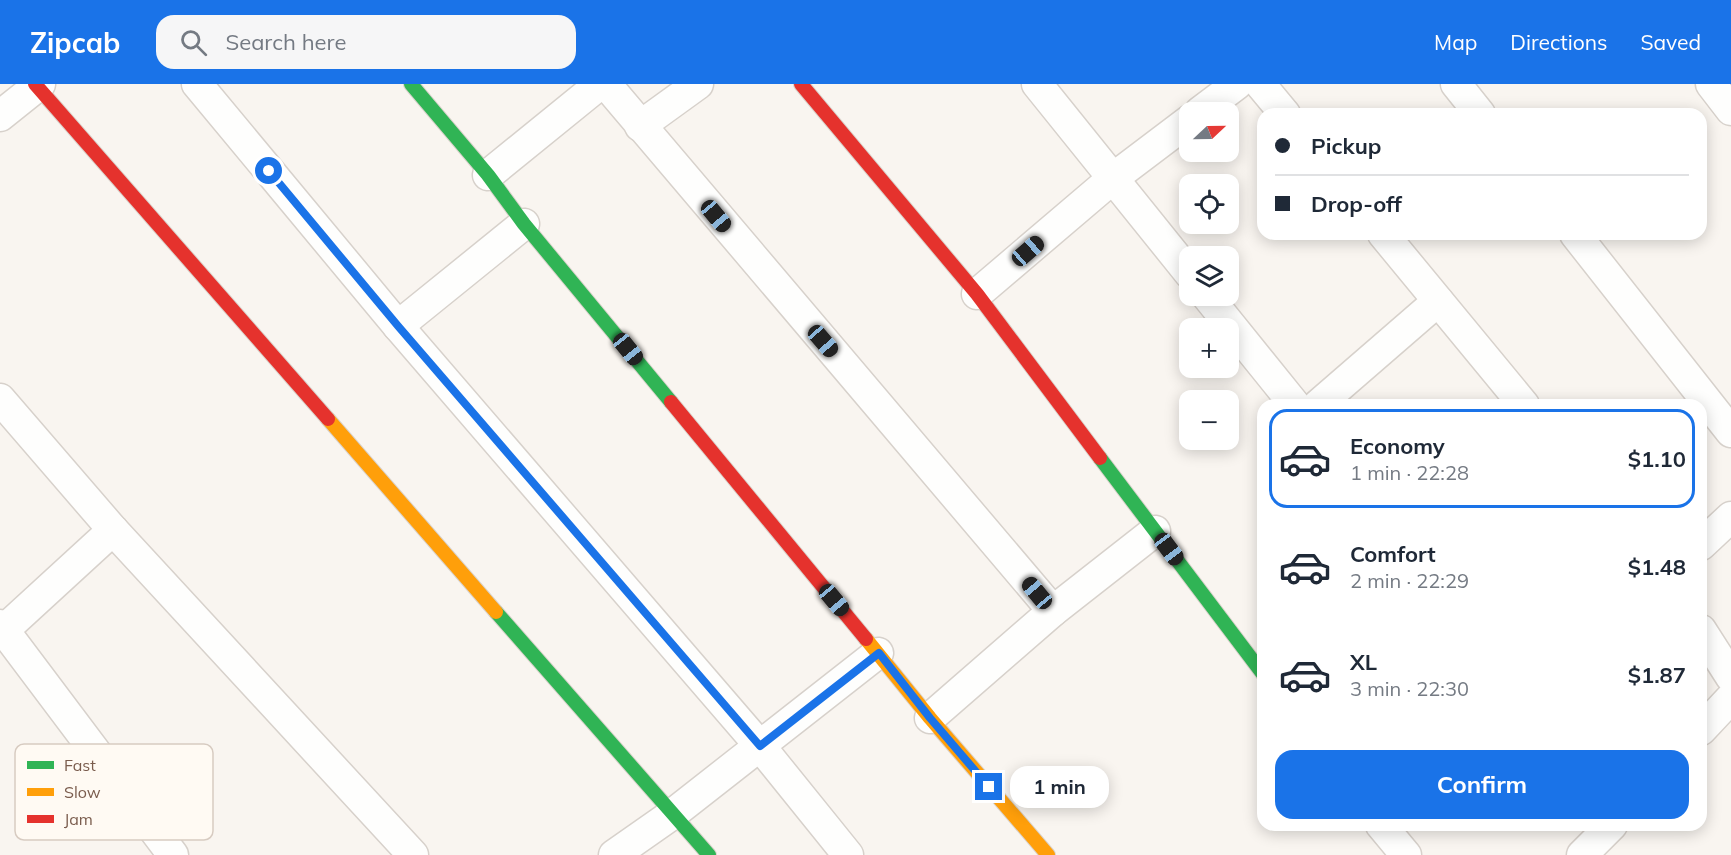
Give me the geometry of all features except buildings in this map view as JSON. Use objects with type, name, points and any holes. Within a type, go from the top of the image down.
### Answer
[{"type":"street","points":[[197,84],[398,326],[760,746],[848,855]]},
{"type":"street","points":[[411,84],[488,175],[524,224],[879,653],[930,718],[1047,855]]},
{"type":"street","points":[[488,175],[600,84]]},
{"type":"street","points":[[606,84],[1053,611]]},
{"type":"street","points":[[640,126],[698,84]]},
{"type":"street","points":[[801,84],[977,294],[1257,666]]},
{"type":"street","points":[[1037,84],[1179,261]]},
{"type":"street","points":[[1214,102],[1238,84]]},
{"type":"street","points":[[1260,84],[1280,108]]},
{"type":"street","points":[[1456,84],[1475,108]]},
{"type":"street","points":[[1711,84],[1731,110]]},
{"type":"street","points":[[0,116],[37,85],[709,855]]},
{"type":"street","points":[[977,294],[1112,179],[1179,128]]},
{"type":"street","points":[[398,326],[524,224]]},
{"type":"street","points":[[1388,240],[1519,399]]},
{"type":"street","points":[[1580,240],[1705,399]]},
{"type":"street","points":[[1325,399],[1438,301]]},
{"type":"street","points":[[1215,306],[1290,399]]},
{"type":"street","points":[[0,399],[113,530],[413,855]]},
{"type":"street","points":[[1707,402],[1731,432]]},
{"type":"street","points":[[1707,539],[1731,517]]},
{"type":"street","points":[[90,744],[2,628],[113,530]]},
{"type":"street","points":[[930,718],[1053,611],[1155,531]]},
{"type":"street","points":[[1707,639],[1731,677]]},
{"type":"street","points":[[614,855],[674,813],[879,653]]},
{"type":"street","points":[[1707,724],[1731,698]]},
{"type":"street","points":[[1386,831],[1406,855]]},
{"type":"street","points":[[1582,855],[1606,831]]},
{"type":"street","points":[[163,840],[174,855]]},
{"type":"traffic: fast","points":[[411,84],[488,175],[524,224],[671,402]]},
{"type":"traffic: fast","points":[[1100,458],[1257,666]]},
{"type":"traffic: fast","points":[[496,612],[709,855]]},
{"type":"traffic: slow","points":[[328,419],[496,612]]},
{"type":"traffic: slow","points":[[866,639],[930,718],[1048,855]]},
{"type":"traffic: jam","points":[[35,84],[328,419]]},
{"type":"traffic: jam","points":[[801,84],[977,294],[1100,458]]},
{"type":"traffic: jam","points":[[671,402],[866,639]]},
{"type":"route","points":[[269,171],[398,326],[760,746],[879,653],[930,718],[989,787]]}]
